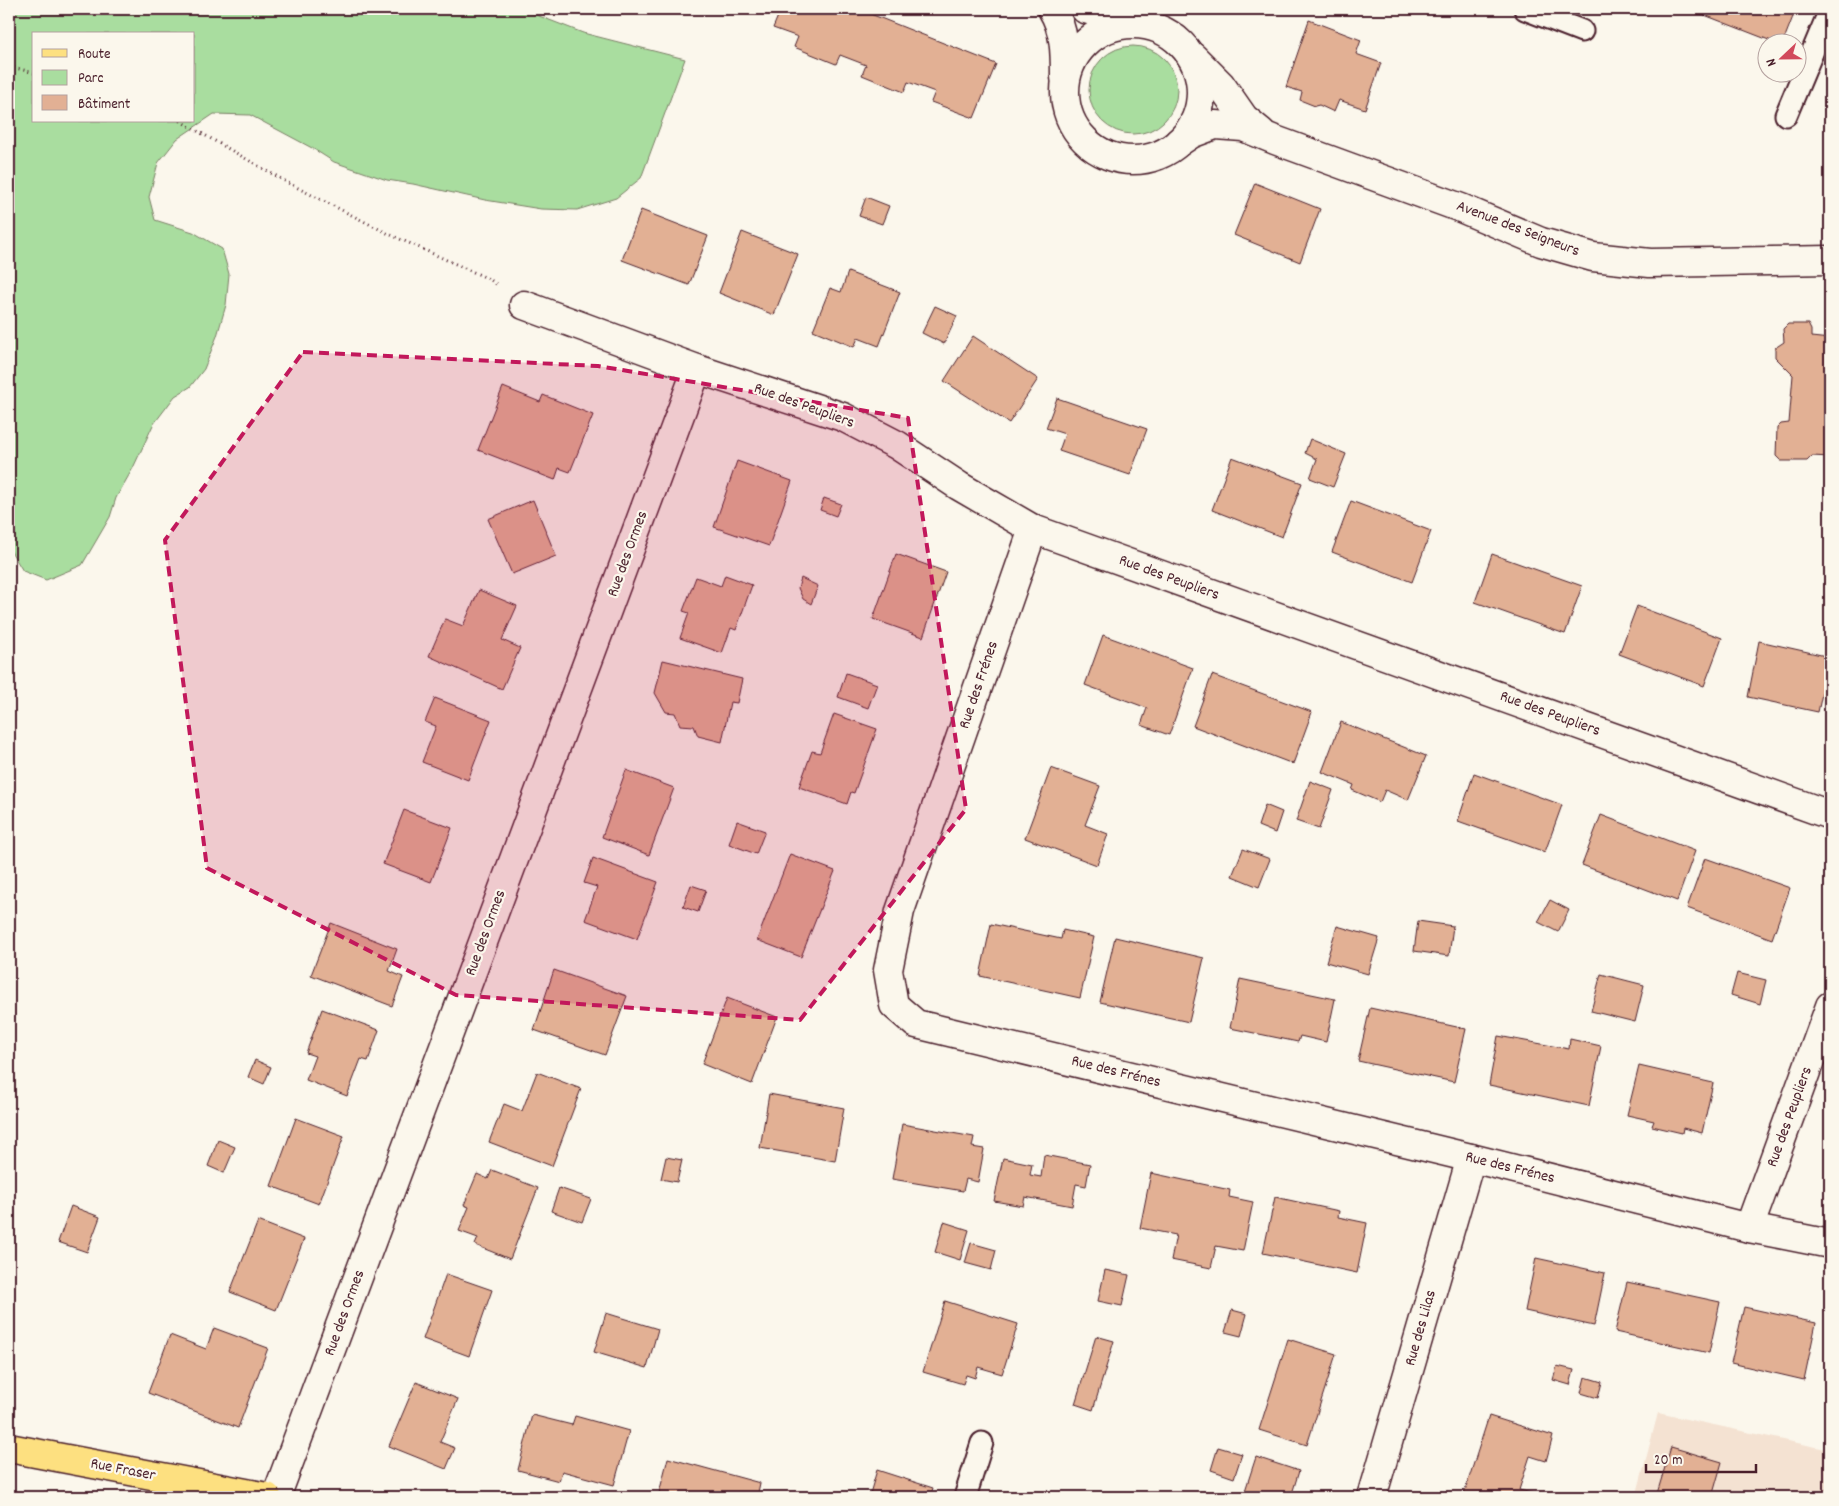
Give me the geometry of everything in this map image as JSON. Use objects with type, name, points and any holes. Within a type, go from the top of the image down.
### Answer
[{"type":"main road","name":"Rue Fraser","points":[[9,1448],[267,1497]]},
{"type":"street","points":[[1052,9],[1062,30],[1066,106],[1074,128],[1088,145],[1108,156],[1130,161],[1153,158],[1173,148],[1189,131],[1199,113],[1201,88],[1196,66],[1184,47],[1167,33],[1146,25],[1085,9]]},
{"type":"street","points":[[1065,83],[1071,62],[1084,44],[1102,31],[1118,26],[1146,25]]},
{"type":"street","name":"Avenue des Seigneurs","points":[[1184,47],[1221,85],[1244,118],[1258,130],[1275,140]]},
{"type":"street","name":"Avenue des Seigneurs","points":[[1179,142],[1203,128],[1215,125],[1242,127],[1460,208],[1541,242],[1593,257],[1650,263],[1830,260]]},
{"type":"street","name":"Rue des Peupliers","points":[[524,305],[697,369],[843,417],[897,445],[959,486],[1034,529],[1830,815]]},
{"type":"street","name":"Rue des Ormes","points":[[276,1497],[697,369]]},
{"type":"street","name":"Rue des Frénes","points":[[1034,529],[900,911],[888,970],[894,1005],[916,1024],[1471,1158],[1749,1228],[1830,1244]]},
{"type":"street","name":"Rue des Peupliers","points":[[1749,1228],[1830,1006]]},
{"type":"street","name":"Rue des Lilas","points":[[1372,1497],[1471,1158]]},
{"type":"lane","points":[[1525,9],[1582,31]]},
{"type":"lane","points":[[1786,116],[1830,10]]},
{"type":"lane","points":[[965,1497],[982,1443]]},
{"type":"path","points":[[9,66],[32,72]]},
{"type":"path","points":[[182,122],[290,184],[374,227],[489,279],[524,305]]},
{"type":"highlighted area","points":[[303,352],[598,366],[908,418],[966,809],[800,1020],[456,995],[207,868],[165,540]]},
{"type":"shaded area","points":[[1658,1413],[1830,1450],[1830,1497],[1636,1497]]},
{"type":"green space","points":[[9,9],[521,9],[583,33],[685,59],[641,178],[616,198],[577,210],[541,209],[485,200],[387,180],[334,162],[250,115],[214,114],[177,139],[158,163],[149,197],[155,220],[193,232],[222,249],[229,274],[226,305],[217,336],[204,369],[190,387],[175,396],[153,425],[133,468],[116,498],[110,517],[82,565],[46,580],[23,571],[9,548]]},
{"type":"green space","points":[[1133,46],[1150,49],[1158,53],[1170,65],[1174,73],[1177,90],[1174,107],[1170,115],[1158,127],[1150,131],[1133,134],[1116,131],[1108,127],[1096,115],[1092,107],[1089,90],[1092,73],[1096,65],[1108,53],[1116,49]]},
{"type":"building","points":[[781,9],[858,9],[996,64],[974,118],[931,102],[935,92],[908,82],[904,92],[862,75],[866,65],[840,55],[836,64],[794,47],[798,37],[773,28]]},
{"type":"building","points":[[1689,9],[1796,9],[1787,32],[1756,32],[1756,35]]},
{"type":"building","points":[[1309,20],[1361,40],[1356,54],[1381,63],[1365,109],[1339,100],[1334,112],[1319,105],[1315,106],[1300,100],[1302,92],[1286,87]]},
{"type":"building","points":[[1255,183],[1320,209],[1300,262],[1234,235]]},
{"type":"building","points":[[866,197],[889,206],[882,224],[859,216]]},
{"type":"building","points":[[641,210],[708,236],[689,285],[622,260]]},
{"type":"building","points":[[742,232],[798,254],[774,315],[719,293]]},
{"type":"building","points":[[848,272],[900,292],[879,346],[858,338],[854,347],[813,330],[830,288],[841,292]]},
{"type":"building","points":[[935,306],[957,316],[944,344],[922,333]]},
{"type":"building","points":[[1788,324],[1808,324],[1811,330],[1811,337],[1830,339],[1830,457],[1812,456],[1807,461],[1781,461],[1776,456],[1777,428],[1781,424],[1789,423],[1793,375],[1775,357],[1775,348],[1784,342],[1783,329]]},
{"type":"building","points":[[973,336],[1038,379],[1009,423],[944,381]]},
{"type":"building","points":[[503,387],[540,402],[543,395],[593,415],[570,472],[559,468],[555,480],[478,450]]},
{"type":"building","points":[[1057,398],[1147,429],[1130,475],[1059,451],[1065,434],[1046,428]]},
{"type":"building","points":[[1310,439],[1346,454],[1333,487],[1310,478],[1317,459],[1305,453]]},
{"type":"building","points":[[1232,457],[1302,483],[1282,537],[1212,510]]},
{"type":"building","points":[[737,461],[792,481],[769,546],[714,527]]},
{"type":"building","points":[[824,498],[841,504],[836,516],[820,510]]},
{"type":"building","points":[[533,500],[556,556],[512,574],[488,519]]},
{"type":"building","points":[[1351,501],[1431,531],[1412,582],[1332,552]]},
{"type":"building","points":[[896,554],[946,572],[923,637],[873,619]]},
{"type":"building","points":[[1492,554],[1582,586],[1565,634],[1475,602]]},
{"type":"building","points":[[725,575],[752,585],[736,630],[731,628],[722,653],[680,638],[689,613],[683,611],[696,577],[721,586]]},
{"type":"building","points":[[801,578],[818,586],[811,604],[803,599],[798,588]]},
{"type":"building","points":[[479,590],[517,606],[502,640],[520,648],[502,689],[429,656],[445,619],[463,626]]},
{"type":"building","points":[[1637,606],[1722,638],[1704,686],[1619,654]]},
{"type":"building","points":[[1103,635],[1193,668],[1169,735],[1141,725],[1147,708],[1085,685]]},
{"type":"building","points":[[1759,641],[1830,657],[1818,712],[1748,697]]},
{"type":"building","points":[[663,660],[742,679],[737,703],[730,702],[722,742],[698,736],[694,726],[680,725],[675,713],[666,712],[655,693]]},
{"type":"building","points":[[846,673],[877,684],[868,708],[838,697]]},
{"type":"building","points":[[1212,675],[1312,712],[1293,764],[1193,726]]},
{"type":"building","points":[[435,698],[491,720],[468,780],[422,762],[436,726],[425,722]]},
{"type":"building","points":[[834,714],[877,729],[854,793],[851,792],[847,804],[799,787],[812,751],[820,753]]},
{"type":"building","points":[[1341,722],[1426,756],[1408,800],[1385,790],[1380,802],[1352,790],[1354,785],[1322,772]]},
{"type":"building","points":[[1051,768],[1100,786],[1085,825],[1108,834],[1097,865],[1025,838]]},
{"type":"building","points":[[626,770],[674,788],[649,855],[602,837]]},
{"type":"building","points":[[1474,773],[1562,805],[1545,852],[1458,821]]},
{"type":"building","points":[[1310,781],[1333,790],[1319,829],[1296,821]]},
{"type":"building","points":[[1265,805],[1282,812],[1275,833],[1258,826]]},
{"type":"building","points":[[404,810],[452,828],[431,882],[383,864]]},
{"type":"building","points":[[1601,815],[1695,851],[1677,901],[1582,865]]},
{"type":"building","points":[[737,821],[765,831],[756,854],[729,844]]},
{"type":"building","points":[[1243,849],[1270,859],[1259,887],[1232,876]]},
{"type":"building","points":[[790,854],[835,871],[801,957],[757,940]]},
{"type":"building","points":[[593,858],[658,882],[637,939],[585,920],[597,887],[584,883]]},
{"type":"building","points":[[1705,858],[1790,888],[1772,939],[1687,908]]},
{"type":"building","points":[[691,885],[706,890],[698,912],[683,907]]},
{"type":"building","points":[[1550,900],[1569,910],[1558,932],[1538,922]]},
{"type":"building","points":[[1418,921],[1453,926],[1449,956],[1414,951]]},
{"type":"building","points":[[331,923],[397,949],[389,971],[403,977],[392,1006],[311,975]]},
{"type":"building","points":[[991,924],[1061,939],[1063,930],[1094,937],[1080,998],[980,976]]},
{"type":"building","points":[[1337,926],[1379,938],[1368,974],[1326,962]]},
{"type":"building","points":[[1115,937],[1204,958],[1189,1022],[1100,1002]]},
{"type":"building","points":[[554,970],[627,996],[605,1055],[534,1030]]},
{"type":"building","points":[[1737,973],[1766,980],[1760,1004],[1731,995]]},
{"type":"building","points":[[1601,974],[1644,985],[1635,1022],[1591,1011]]},
{"type":"building","points":[[1240,979],[1335,999],[1326,1042],[1300,1036],[1298,1042],[1230,1028]]},
{"type":"building","points":[[727,998],[777,1017],[752,1084],[702,1064]]},
{"type":"building","points":[[1370,1008],[1466,1029],[1454,1082],[1358,1061]]},
{"type":"building","points":[[322,1009],[379,1030],[368,1061],[361,1059],[347,1096],[306,1080],[315,1056],[306,1053]]},
{"type":"building","points":[[1498,1036],[1569,1049],[1570,1039],[1601,1046],[1589,1106],[1489,1085]]},
{"type":"building","points":[[255,1060],[271,1067],[264,1084],[248,1077]]},
{"type":"building","points":[[1639,1066],[1713,1083],[1702,1133],[1683,1128],[1682,1133],[1652,1126],[1654,1121],[1627,1115]]},
{"type":"building","points":[[537,1072],[581,1089],[552,1166],[489,1142],[504,1104],[522,1111]]},
{"type":"building","points":[[769,1094],[844,1108],[835,1161],[760,1148]]},
{"type":"building","points":[[296,1118],[344,1136],[319,1204],[271,1186]]},
{"type":"building","points":[[902,1124],[974,1137],[972,1147],[984,1149],[978,1182],[966,1179],[963,1191],[892,1179]]},
{"type":"building","points":[[218,1140],[235,1147],[224,1173],[208,1166]]},
{"type":"building","points":[[1044,1155],[1090,1164],[1086,1186],[1076,1184],[1072,1206],[1025,1197],[1023,1206],[994,1201],[1003,1158],[1032,1164],[1030,1175],[1041,1177]]},
{"type":"building","points":[[666,1157],[682,1160],[677,1182],[661,1179]]},
{"type":"building","points":[[492,1170],[538,1188],[510,1259],[475,1245],[478,1238],[459,1231],[469,1207],[464,1205],[477,1174],[488,1179]]},
{"type":"building","points":[[1151,1173],[1230,1190],[1229,1197],[1253,1202],[1243,1251],[1216,1246],[1211,1268],[1171,1260],[1176,1235],[1140,1228]]},
{"type":"building","points":[[559,1188],[591,1199],[582,1222],[551,1211]]},
{"type":"building","points":[[1275,1197],[1339,1211],[1338,1217],[1367,1223],[1357,1273],[1263,1253]]},
{"type":"building","points":[[71,1206],[100,1217],[87,1252],[58,1242]]},
{"type":"building","points":[[258,1221],[304,1239],[276,1310],[230,1292]]},
{"type":"building","points":[[944,1222],[969,1230],[960,1260],[935,1252]]},
{"type":"building","points":[[971,1243],[996,1250],[991,1270],[965,1263]]},
{"type":"building","points":[[1536,1258],[1605,1273],[1594,1326],[1525,1311]]},
{"type":"building","points":[[1105,1270],[1129,1275],[1122,1306],[1098,1301]]},
{"type":"building","points":[[446,1274],[492,1290],[469,1356],[423,1339]]},
{"type":"building","points":[[1627,1282],[1720,1302],[1709,1353],[1615,1332]]},
{"type":"building","points":[[945,1301],[1018,1324],[1002,1374],[978,1367],[975,1378],[966,1375],[963,1384],[923,1372]]},
{"type":"building","points":[[1744,1307],[1816,1323],[1804,1380],[1731,1363]]},
{"type":"building","points":[[1232,1310],[1247,1314],[1241,1336],[1225,1332]]},
{"type":"building","points":[[606,1313],[658,1329],[647,1368],[594,1352]]},
{"type":"building","points":[[214,1328],[268,1348],[238,1428],[148,1393],[170,1335],[206,1349]]},
{"type":"building","points":[[1096,1336],[1114,1341],[1093,1410],[1075,1404]]},
{"type":"building","points":[[1288,1339],[1336,1354],[1307,1445],[1259,1430]]},
{"type":"building","points":[[1557,1366],[1574,1370],[1570,1385],[1553,1380]]},
{"type":"building","points":[[1585,1377],[1602,1382],[1598,1398],[1581,1393]]},
{"type":"building","points":[[416,1382],[458,1399],[440,1442],[455,1448],[446,1469],[389,1446]]},
{"type":"building","points":[[532,1415],[572,1425],[575,1416],[629,1431],[614,1485],[562,1471],[559,1481],[518,1470]]},
{"type":"building","points":[[1489,1416],[1553,1436],[1546,1461],[1530,1456],[1519,1490],[1532,1493],[1531,1497],[1463,1497]]},
{"type":"building","points":[[1218,1447],[1242,1454],[1234,1478],[1211,1470]]},
{"type":"building","points":[[1671,1447],[1722,1462],[1712,1497],[1656,1497]]},
{"type":"building","points":[[1256,1457],[1299,1471],[1291,1497],[1243,1497]]},
{"type":"building","points":[[668,1458],[760,1483],[757,1497],[658,1497]]},
{"type":"building","points":[[877,1470],[933,1488],[930,1497],[869,1497]]}]
